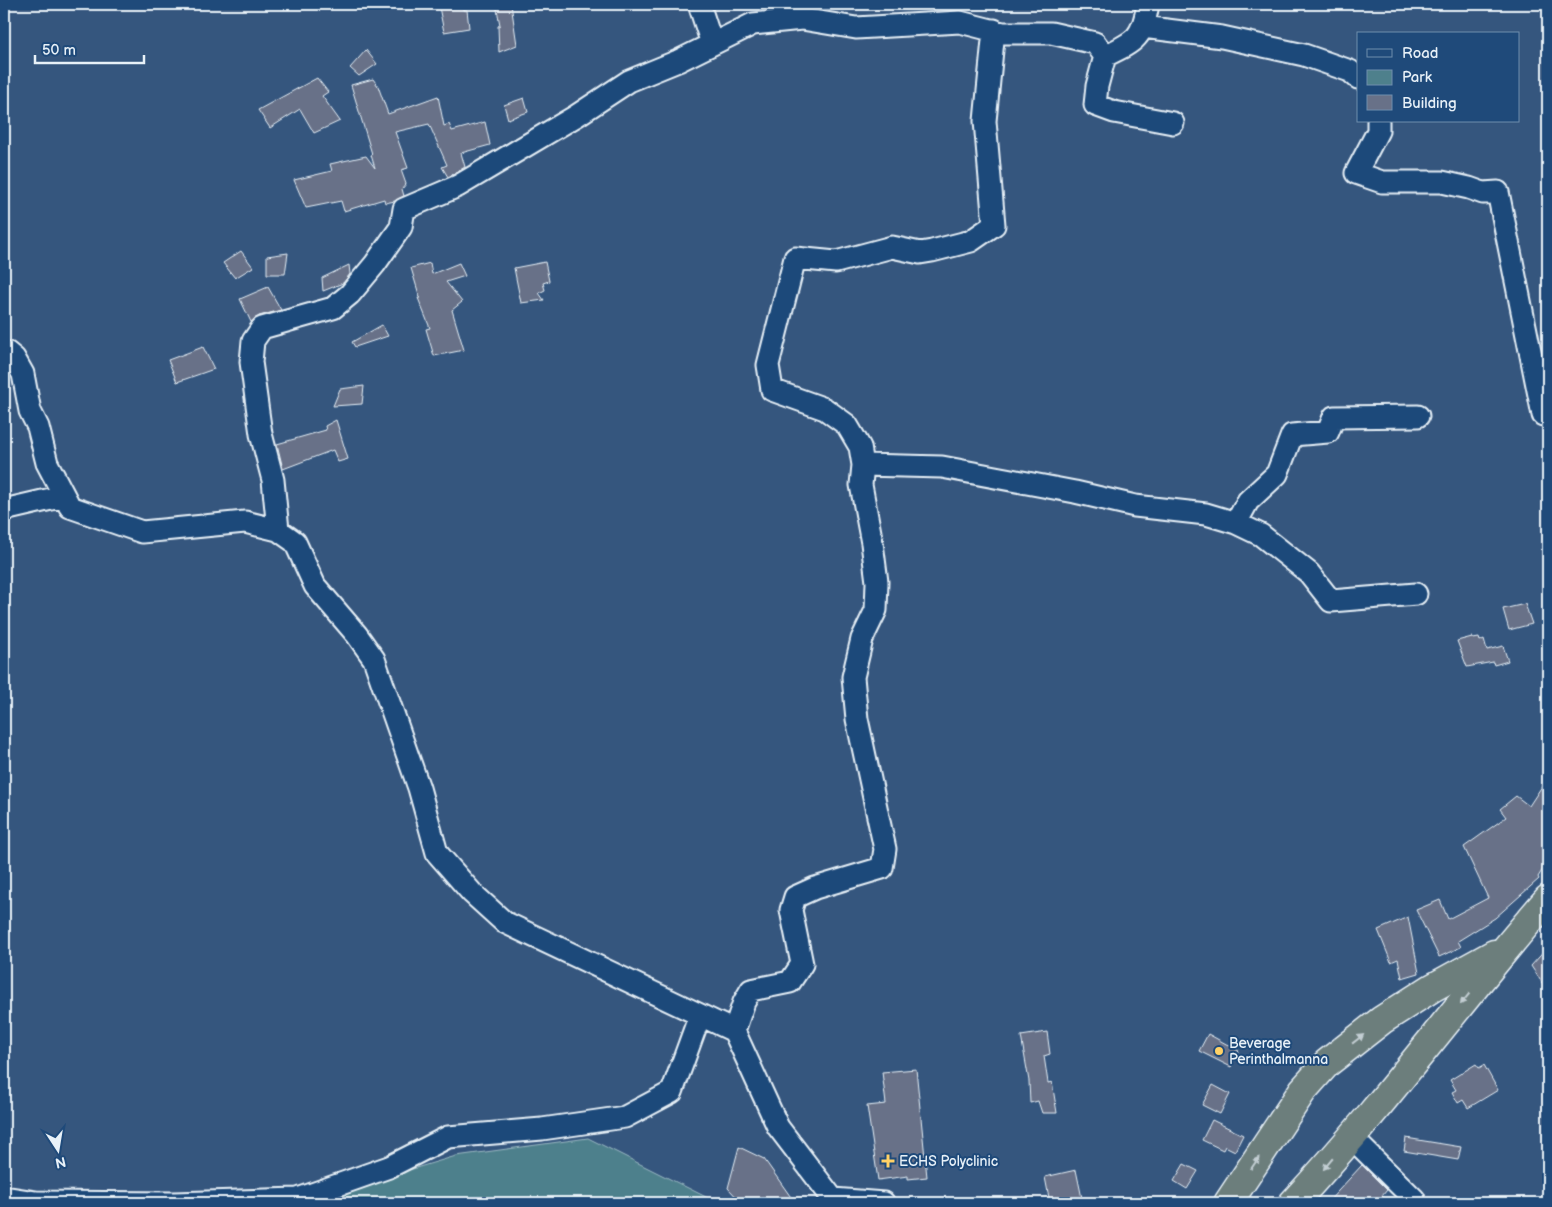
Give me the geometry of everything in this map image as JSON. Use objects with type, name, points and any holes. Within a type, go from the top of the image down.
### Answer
[{"type":"highway","points":[[1293,1203],[1351,1137],[1506,947],[1548,899]]},
{"type":"highway","points":[[1228,1203],[1304,1090],[1328,1063],[1382,1020],[1432,988],[1506,947]]},
{"type":"street","points":[[699,4],[712,44]]},
{"type":"street","points":[[1105,56],[1133,43],[1143,27],[1148,4]]},
{"type":"street","points":[[278,530],[273,480],[261,434],[251,362],[253,341],[262,328],[333,308],[350,294],[375,264],[401,227],[404,209],[458,186],[576,116],[628,81],[753,24],[802,19],[856,28],[960,22],[1003,33],[1051,33],[1095,43],[1105,56]]},
{"type":"street","points":[[1143,27],[1222,38],[1304,56],[1350,71],[1357,77]]},
{"type":"street","points":[[734,1031],[744,1002],[751,990],[790,982],[802,964],[791,910],[795,897],[815,888],[882,868],[885,849],[857,719],[853,677],[862,639],[876,610],[876,572],[861,485],[863,465],[860,447],[848,425],[825,409],[772,390],[768,365],[795,258],[836,262],[892,247],[920,253],[970,240],[994,225],[985,121],[994,30]]},
{"type":"street","points":[[1105,56],[1097,86],[1095,105],[1114,112],[1173,123]]},
{"type":"street","points":[[1378,122],[1378,131],[1356,174],[1382,182],[1442,182],[1483,193],[1498,192],[1544,415],[1548,414]]},
{"type":"street","points":[[4,352],[14,358],[23,374],[30,412],[38,427],[47,462],[70,507],[142,532],[245,522],[278,530],[295,542],[315,586],[357,635],[374,659],[419,788],[437,853],[472,893],[504,922],[734,1031],[778,1127],[833,1199],[884,1203]]},
{"type":"street","points":[[1236,523],[1248,501],[1276,474],[1292,435],[1328,432],[1334,417],[1418,416]]},
{"type":"street","points":[[863,465],[942,467],[1075,492],[1135,506],[1206,514],[1236,523],[1261,536],[1309,573],[1331,602],[1416,594]]},
{"type":"street","points":[[4,510],[64,496]]},
{"type":"street","points":[[4,1197],[36,1202],[174,1203],[298,1199],[389,1167],[448,1137],[542,1129],[625,1117],[672,1092],[700,1015]]},
{"type":"street","points":[[1351,1137],[1414,1199],[1415,1203]]},
{"type":"green space","points":[[588,1138],[718,1203],[299,1203],[456,1156]]},
{"type":"building","points":[[450,4],[464,4],[464,10],[467,10],[469,28],[444,32],[439,7]]},
{"type":"building","points":[[496,4],[511,4],[517,45],[499,52],[498,26],[500,25]]},
{"type":"building","points":[[366,50],[377,64],[359,76],[350,68]]},
{"type":"building","points":[[317,78],[328,92],[322,96],[340,121],[314,133],[300,109],[270,128],[258,110]]},
{"type":"building","points":[[373,79],[378,86],[388,114],[438,96],[444,126],[449,124],[452,131],[485,122],[490,145],[461,153],[465,167],[448,177],[442,167],[447,165],[429,124],[395,132],[408,168],[401,170],[406,184],[402,189],[404,196],[395,201],[385,203],[384,199],[344,211],[341,201],[306,208],[294,180],[332,171],[330,164],[366,156],[375,168],[351,85]]},
{"type":"building","points":[[524,98],[528,112],[508,119],[504,105]]},
{"type":"building","points":[[241,251],[253,267],[235,278],[223,263]]},
{"type":"building","points":[[288,253],[285,274],[267,274],[267,256]]},
{"type":"building","points":[[545,262],[549,281],[543,283],[545,290],[539,293],[544,300],[521,303],[514,268]]},
{"type":"building","points":[[430,263],[432,274],[459,263],[465,276],[446,282],[462,302],[452,310],[464,350],[434,356],[426,329],[430,328],[418,298],[420,298],[411,268]]},
{"type":"building","points":[[349,265],[350,274],[343,283],[323,291],[322,278]]},
{"type":"building","points":[[268,287],[281,310],[259,316],[251,322],[240,299]]},
{"type":"building","points":[[382,325],[388,336],[355,347],[352,342]]},
{"type":"building","points":[[203,347],[214,369],[177,382],[168,360]]},
{"type":"building","points":[[364,386],[362,404],[333,406],[340,389]]},
{"type":"building","points":[[336,420],[348,459],[338,462],[333,450],[283,469],[277,444],[326,430],[325,426]]},
{"type":"building","points":[[1525,604],[1532,624],[1509,630],[1503,609]]},
{"type":"building","points":[[1472,637],[1473,639],[1479,638],[1480,641],[1484,639],[1487,650],[1503,646],[1508,661],[1494,665],[1493,662],[1467,667],[1457,641]]},
{"type":"building","points":[[1548,777],[1548,861],[1538,877],[1539,879],[1495,918],[1458,941],[1461,947],[1439,957],[1416,910],[1440,900],[1448,919],[1488,898],[1464,847],[1506,817],[1500,809],[1516,796],[1529,806]]},
{"type":"building","points":[[1408,917],[1419,973],[1402,978],[1398,959],[1391,962],[1378,930]]},
{"type":"building","points":[[1548,947],[1548,992],[1531,966]]},
{"type":"building","points":[[1047,1032],[1050,1054],[1044,1056],[1048,1083],[1052,1082],[1057,1113],[1042,1113],[1038,1101],[1030,1103],[1029,1081],[1021,1036]]},
{"type":"building","name":"Beverage Perinthalmanna","points":[[1208,1034],[1239,1051],[1231,1067],[1199,1051]]},
{"type":"building","points":[[1476,1064],[1479,1068],[1484,1065],[1498,1090],[1468,1108],[1463,1100],[1458,1103],[1452,1092],[1456,1090],[1450,1080]]},
{"type":"building","points":[[916,1069],[927,1177],[908,1179],[908,1176],[878,1180],[867,1106],[886,1104],[882,1072]]},
{"type":"building","points":[[1213,1085],[1230,1094],[1220,1114],[1202,1105]]},
{"type":"building","points":[[1212,1120],[1243,1135],[1235,1151],[1225,1146],[1223,1150],[1202,1140]]},
{"type":"building","points":[[1406,1138],[1461,1147],[1458,1160],[1404,1151]]},
{"type":"building","points":[[739,1147],[764,1159],[795,1203],[742,1203],[728,1188]]},
{"type":"building","points":[[1184,1164],[1198,1171],[1187,1189],[1174,1181]]},
{"type":"building","points":[[1362,1165],[1387,1190],[1382,1196],[1390,1203],[1327,1203]]},
{"type":"building","points":[[1076,1170],[1083,1203],[1050,1203],[1045,1177]]},
{"type":"place","name":"Beverage Perinthalmanna","points":[[1219,1051]]},
{"type":"place","name":"ECHS Polyclinic","points":[[888,1161]]}]
